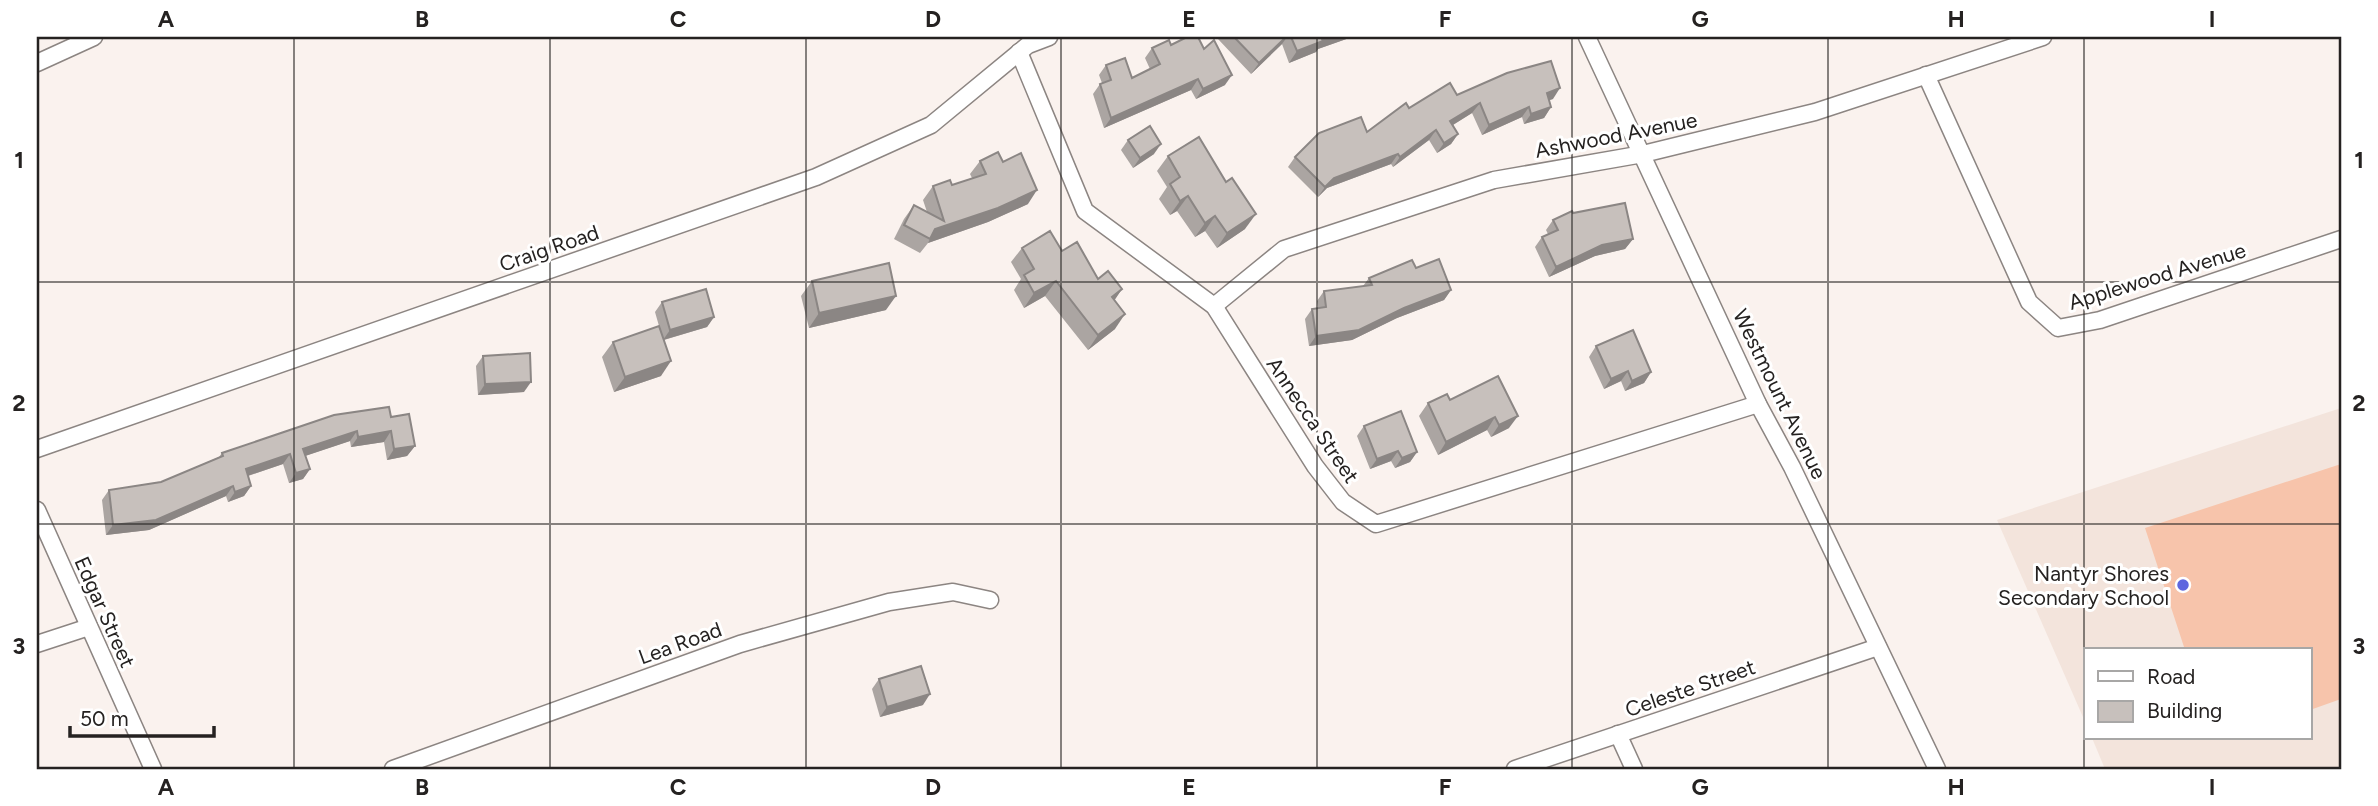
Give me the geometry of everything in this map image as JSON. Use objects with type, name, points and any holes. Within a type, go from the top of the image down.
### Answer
[{"type":"street","points":[[37,63],[94,37]]},
{"type":"street","name":"Craig Road","points":[[37,449],[816,177],[931,125],[1028,45],[1049,37]]},
{"type":"street","name":"Westmount Avenue","points":[[1587,37],[1758,404],[1792,467],[1937,769]]},
{"type":"street","name":"Ashwood Avenue","points":[[1214,306],[1284,250],[1493,180],[1643,154],[1815,112],[2043,37]]},
{"type":"street","name":"Annecca Street","points":[[1019,52],[1085,211],[1214,306],[1315,466],[1343,502],[1376,524],[1758,404]]},
{"type":"street","name":"Applewood Avenue","points":[[1926,75],[2029,302],[2058,328],[2100,320],[2341,239]]},
{"type":"street","name":"Edgar Street","points":[[37,510],[153,769]]},
{"type":"street","name":"Lea Road","points":[[393,769],[740,644],[889,602],[953,592],[990,600]]},
{"type":"street","points":[[37,644],[89,627]]},
{"type":"street","name":"Celeste Street","points":[[1515,769],[1878,647]]},
{"type":"street","points":[[1618,734],[1634,769]]},
{"type":"shaded area","name":"Nantyr Shores Secondary School","points":[[2341,408],[2341,769],[2105,769],[2093,740],[2312,740],[2312,648],[2084,648],[2084,719],[1997,520]]},
{"type":"shaded area","points":[[2341,464],[2341,699],[2312,709],[2312,648],[2184,648],[2145,528]]},
{"type":"building","points":[[1187,37],[1198,37],[1204,49],[1214,40],[1232,75],[1203,89],[1198,79],[1111,118],[1100,84],[1111,80],[1106,65],[1125,58],[1132,78],[1160,64],[1152,48],[1169,40],[1171,45]]},
{"type":"building","points":[[1234,37],[1286,37],[1259,63]]},
{"type":"building","points":[[1291,37],[1328,37],[1297,51]]},
{"type":"building","points":[[1551,61],[1560,88],[1547,93],[1551,107],[1531,114],[1529,107],[1489,125],[1480,103],[1450,121],[1458,134],[1444,143],[1436,130],[1400,157],[1398,154],[1334,178],[1325,187],[1295,157],[1319,133],[1361,117],[1367,132],[1406,103],[1409,108],[1450,83],[1457,95],[1507,73]]},
{"type":"building","points":[[1150,126],[1161,144],[1140,158],[1128,140]]},
{"type":"building","points":[[1199,137],[1226,182],[1232,178],[1256,214],[1227,233],[1215,216],[1205,223],[1188,196],[1180,201],[1170,184],[1180,177],[1168,156]]},
{"type":"building","points":[[998,152],[1003,162],[1021,153],[1037,190],[998,208],[935,229],[930,239],[904,225],[914,205],[944,221],[933,186],[950,180],[952,185],[986,174],[980,161]]},
{"type":"building","points":[[1625,203],[1633,239],[1602,245],[1556,267],[1542,237],[1558,230],[1553,220],[1572,211],[1573,213]]},
{"type":"building","points":[[1050,231],[1062,251],[1077,242],[1098,279],[1108,271],[1122,289],[1112,297],[1125,314],[1098,335],[1056,281],[1034,293],[1024,275],[1034,269],[1022,248]]},
{"type":"building","points":[[1439,259],[1451,290],[1404,308],[1359,330],[1316,336],[1312,309],[1326,307],[1324,291],[1372,285],[1369,278],[1412,260],[1416,268]]},
{"type":"building","points":[[889,263],[896,296],[819,313],[812,281]]},
{"type":"building","points":[[706,289],[714,317],[670,330],[662,302]]},
{"type":"building","points":[[659,326],[671,361],[625,377],[613,342]]},
{"type":"building","points":[[1633,330],[1651,372],[1632,381],[1628,371],[1611,379],[1596,346]]},
{"type":"building","points":[[530,353],[531,382],[485,384],[483,356]]},
{"type":"building","points":[[1498,376],[1518,416],[1499,425],[1495,417],[1446,442],[1428,403],[1447,394],[1450,400]]},
{"type":"building","points":[[389,407],[391,417],[409,414],[415,446],[394,449],[391,431],[358,437],[357,431],[303,449],[310,469],[296,473],[290,454],[246,469],[251,486],[235,492],[233,486],[156,520],[113,525],[109,490],[161,482],[223,456],[222,453],[334,415]]},
{"type":"building","points":[[1401,411],[1417,452],[1402,458],[1398,451],[1377,459],[1364,426]]},
{"type":"building","points":[[921,666],[930,694],[887,707],[879,679]]},
{"type":"place","name":"Nantyr Shores Secondary School","points":[[2183,585]]}]
